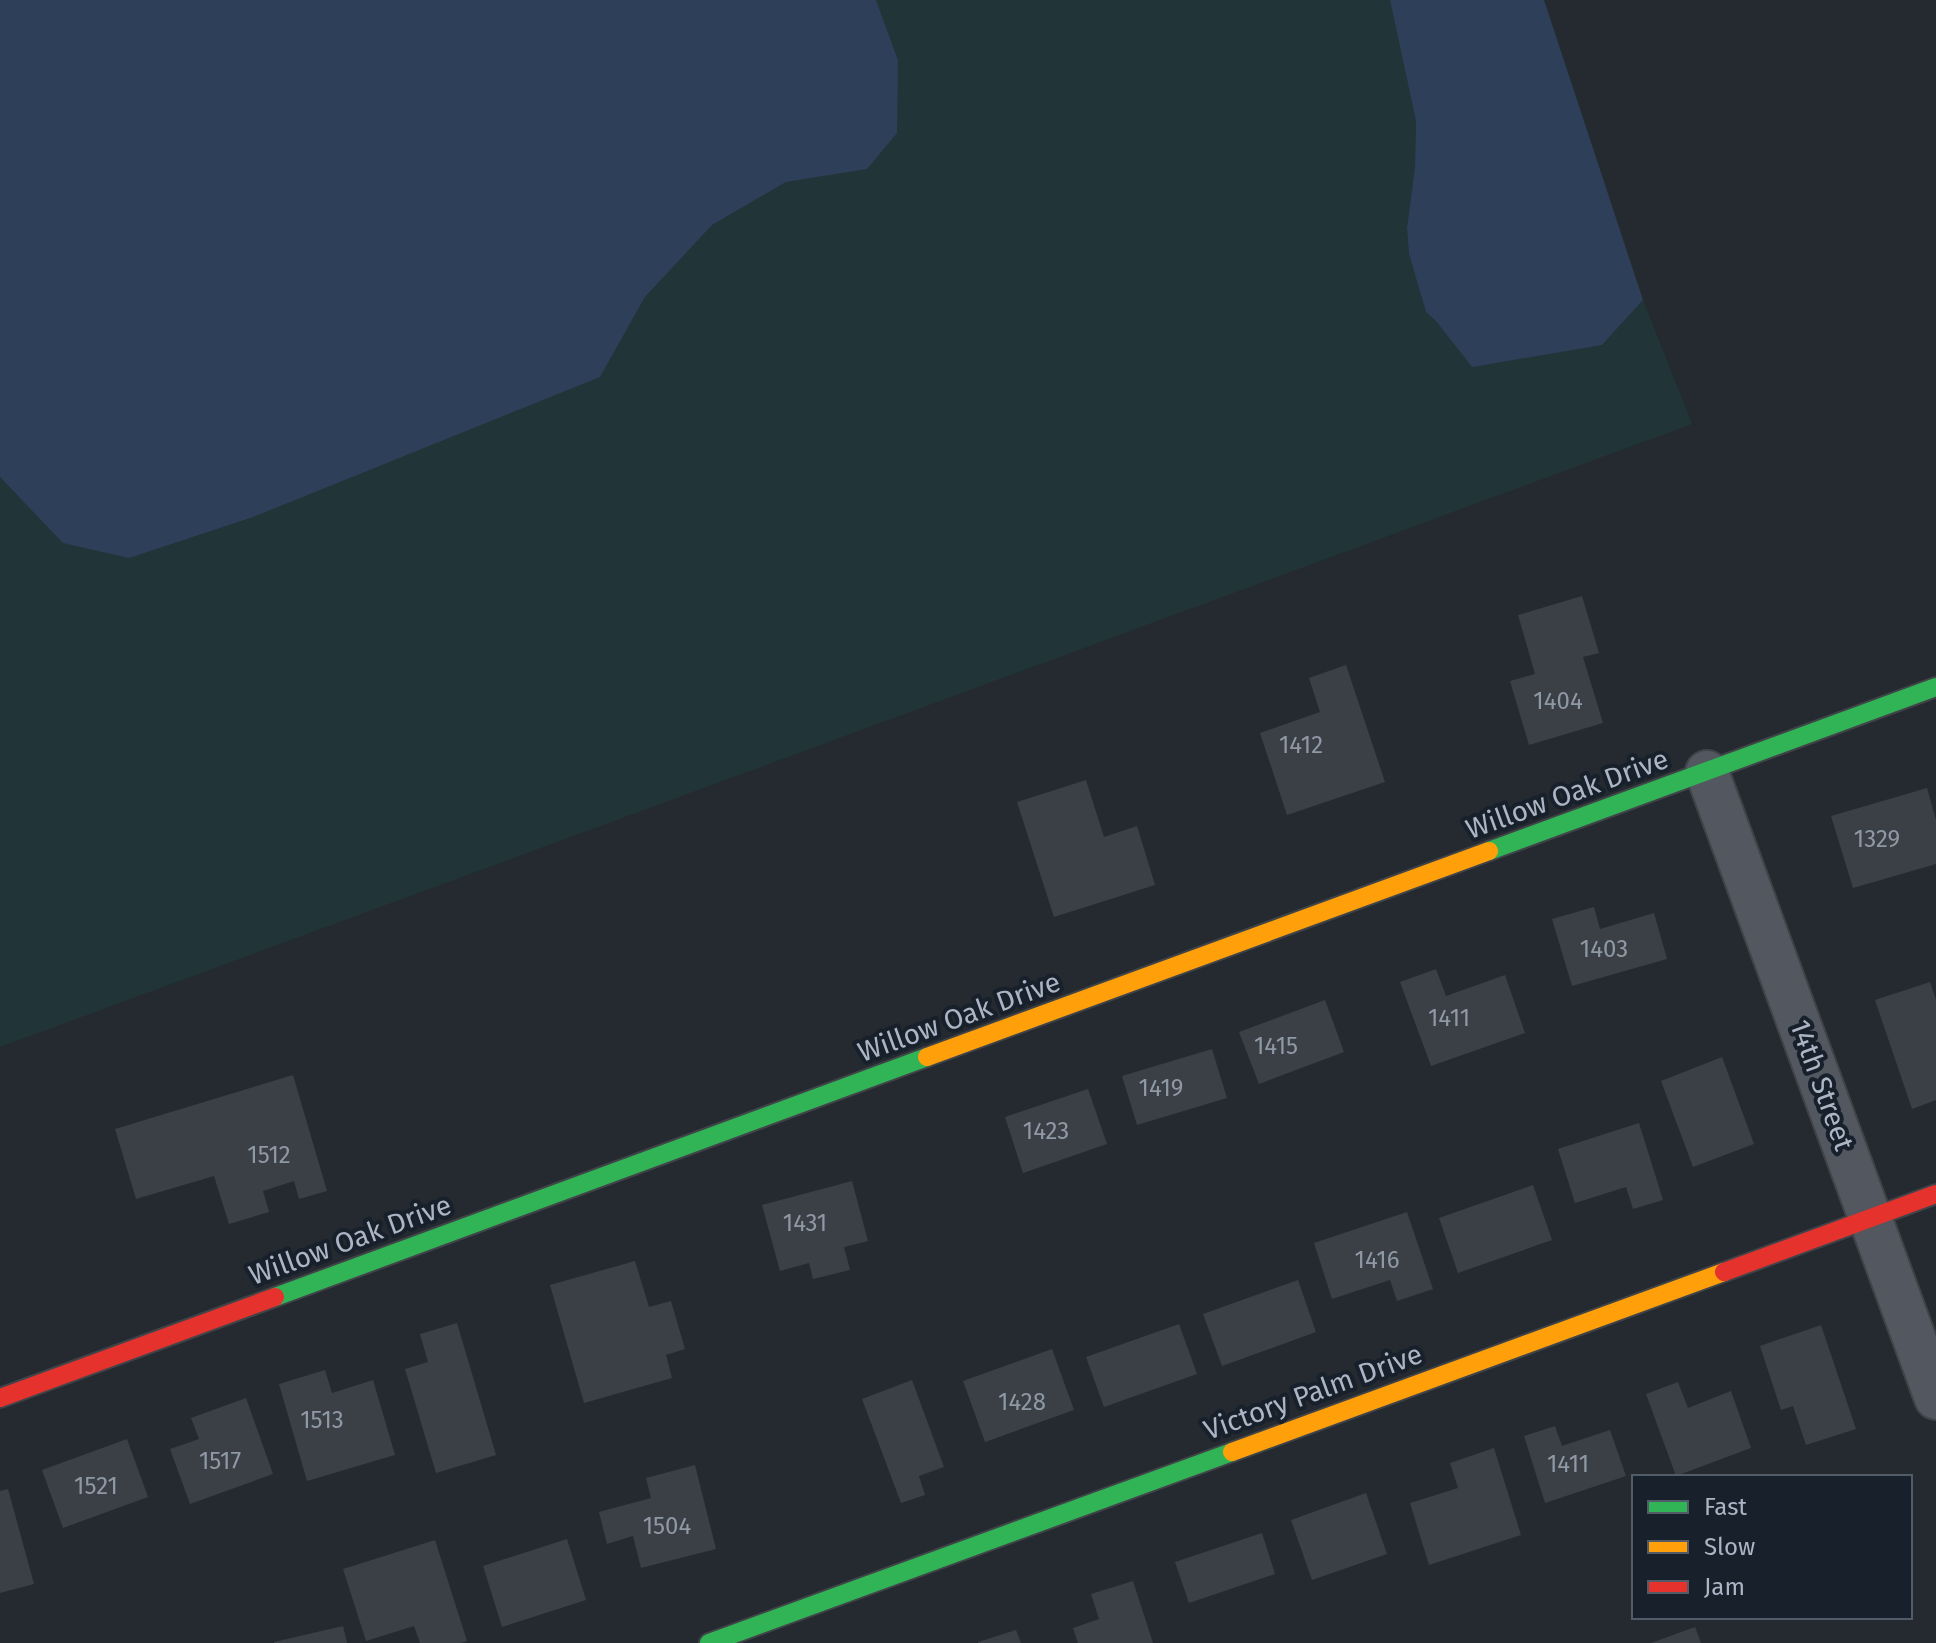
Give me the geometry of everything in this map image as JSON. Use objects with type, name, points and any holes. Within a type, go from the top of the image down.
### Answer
[{"type":"street","name":"Willow Oak Drive","points":[[0,1398],[1936,687]]},
{"type":"street","name":"14th Street","points":[[1707,772],[1936,1398]]},
{"type":"street","name":"Victory Palm Drive","points":[[709,1643],[1936,1194]]},
{"type":"green space","points":[[876,0],[1390,0],[1416,121],[1415,167],[1407,228],[1409,254],[1426,312],[1436,320],[1471,366],[1602,345],[1643,300],[1692,424],[0,1047],[0,477],[63,542],[600,377],[645,297],[712,225],[786,182],[867,169],[898,60]]},
{"type":"water","points":[[0,0],[876,0],[898,60],[897,133],[867,169],[786,182],[712,225],[645,297],[600,377],[253,517],[129,558],[63,543],[0,477]]},
{"type":"water","points":[[1390,0],[1544,0],[1643,300],[1602,345],[1472,367],[1426,312],[1409,254],[1407,228],[1415,167],[1416,121]]},
{"type":"building","points":[[1582,596],[1599,653],[1583,657],[1603,723],[1529,745],[1510,681],[1535,674],[1518,615]]},
{"type":"building","points":[[1346,665],[1385,782],[1287,815],[1260,733],[1320,712],[1309,678]]},
{"type":"building","points":[[1086,780],[1104,837],[1137,826],[1155,885],[1054,917],[1017,802]]},
{"type":"building","points":[[1927,788],[1936,820],[1936,864],[1853,888],[1831,816]]},
{"type":"building","points":[[1594,907],[1600,929],[1654,913],[1667,959],[1572,986],[1552,919]]},
{"type":"building","points":[[1436,969],[1446,996],[1505,975],[1525,1033],[1431,1066],[1400,982]]},
{"type":"building","points":[[1930,982],[1936,1000],[1936,1100],[1912,1109],[1875,1000]]},
{"type":"building","points":[[1325,1000],[1344,1052],[1259,1084],[1239,1032]]},
{"type":"building","points":[[1212,1049],[1227,1098],[1137,1125],[1122,1076]]},
{"type":"building","points":[[1722,1057],[1754,1144],[1693,1167],[1661,1081]]},
{"type":"building","points":[[293,1075],[327,1191],[299,1199],[294,1181],[263,1191],[269,1212],[229,1224],[214,1176],[136,1199],[115,1129]]},
{"type":"building","points":[[1088,1089],[1107,1144],[1023,1173],[1005,1117]]},
{"type":"building","points":[[1639,1123],[1663,1200],[1633,1209],[1626,1187],[1575,1203],[1558,1149]]},
{"type":"building","points":[[852,1181],[868,1241],[844,1247],[850,1270],[813,1279],[809,1263],[780,1271],[762,1205]]},
{"type":"building","points":[[1533,1185],[1552,1240],[1458,1273],[1439,1218]]},
{"type":"building","points":[[1407,1212],[1433,1289],[1397,1301],[1390,1280],[1332,1299],[1314,1243]]},
{"type":"building","points":[[635,1261],[649,1307],[671,1301],[685,1349],[666,1355],[672,1378],[584,1403],[550,1285]]},
{"type":"building","points":[[1298,1280],[1316,1332],[1222,1366],[1203,1314]]},
{"type":"building","points":[[457,1323],[496,1455],[436,1473],[405,1369],[428,1362],[420,1334]]},
{"type":"building","points":[[1179,1324],[1197,1374],[1104,1407],[1086,1357]]},
{"type":"building","points":[[1821,1325],[1856,1429],[1806,1445],[1793,1406],[1781,1410],[1760,1346]]},
{"type":"building","points":[[1052,1349],[1074,1410],[985,1442],[963,1381]]},
{"type":"building","points":[[325,1370],[332,1393],[373,1380],[395,1455],[307,1481],[279,1384]]},
{"type":"building","points":[[912,1380],[944,1467],[919,1476],[925,1495],[901,1503],[862,1399]]},
{"type":"building","points":[[1678,1382],[1688,1408],[1731,1391],[1751,1448],[1676,1475],[1646,1394]]},
{"type":"building","points":[[246,1398],[273,1474],[190,1504],[170,1449],[199,1439],[191,1418]]},
{"type":"building","points":[[1555,1426],[1562,1446],[1610,1430],[1626,1476],[1545,1503],[1524,1436]]},
{"type":"building","points":[[127,1439],[148,1497],[63,1528],[42,1470]]},
{"type":"building","points":[[1494,1448],[1521,1535],[1429,1565],[1410,1503],[1458,1488],[1450,1463]]},
{"type":"building","points":[[695,1465],[716,1549],[641,1568],[633,1536],[607,1544],[599,1512],[651,1498],[646,1478]]},
{"type":"building","points":[[8,1489],[34,1584],[0,1593],[0,1491]]},
{"type":"building","points":[[1366,1493],[1387,1554],[1312,1580],[1291,1520]]},
{"type":"building","points":[[1262,1533],[1275,1574],[1189,1603],[1175,1562]]},
{"type":"building","points":[[567,1539],[586,1600],[502,1627],[483,1566]]},
{"type":"building","points":[[435,1540],[467,1641],[420,1643],[414,1626],[366,1641],[343,1569]]},
{"type":"building","points":[[1133,1581],[1153,1643],[1078,1643],[1073,1628],[1099,1619],[1091,1594]]},
{"type":"building","points":[[343,1626],[347,1643],[274,1643],[274,1642]]},
{"type":"building","points":[[1695,1627],[1701,1643],[1651,1643]]},
{"type":"building","points":[[1016,1630],[1021,1643],[978,1643],[978,1642]]},
{"type":"traffic: fast","points":[[1489,851],[1936,687]]},
{"type":"traffic: fast","points":[[275,1297],[927,1057]]},
{"type":"traffic: fast","points":[[709,1643],[1232,1452]]},
{"type":"traffic: slow","points":[[927,1057],[1489,851]]},
{"type":"traffic: slow","points":[[1232,1452],[1724,1272]]},
{"type":"traffic: jam","points":[[1724,1272],[1936,1194]]},
{"type":"traffic: jam","points":[[0,1398],[275,1297]]}]
